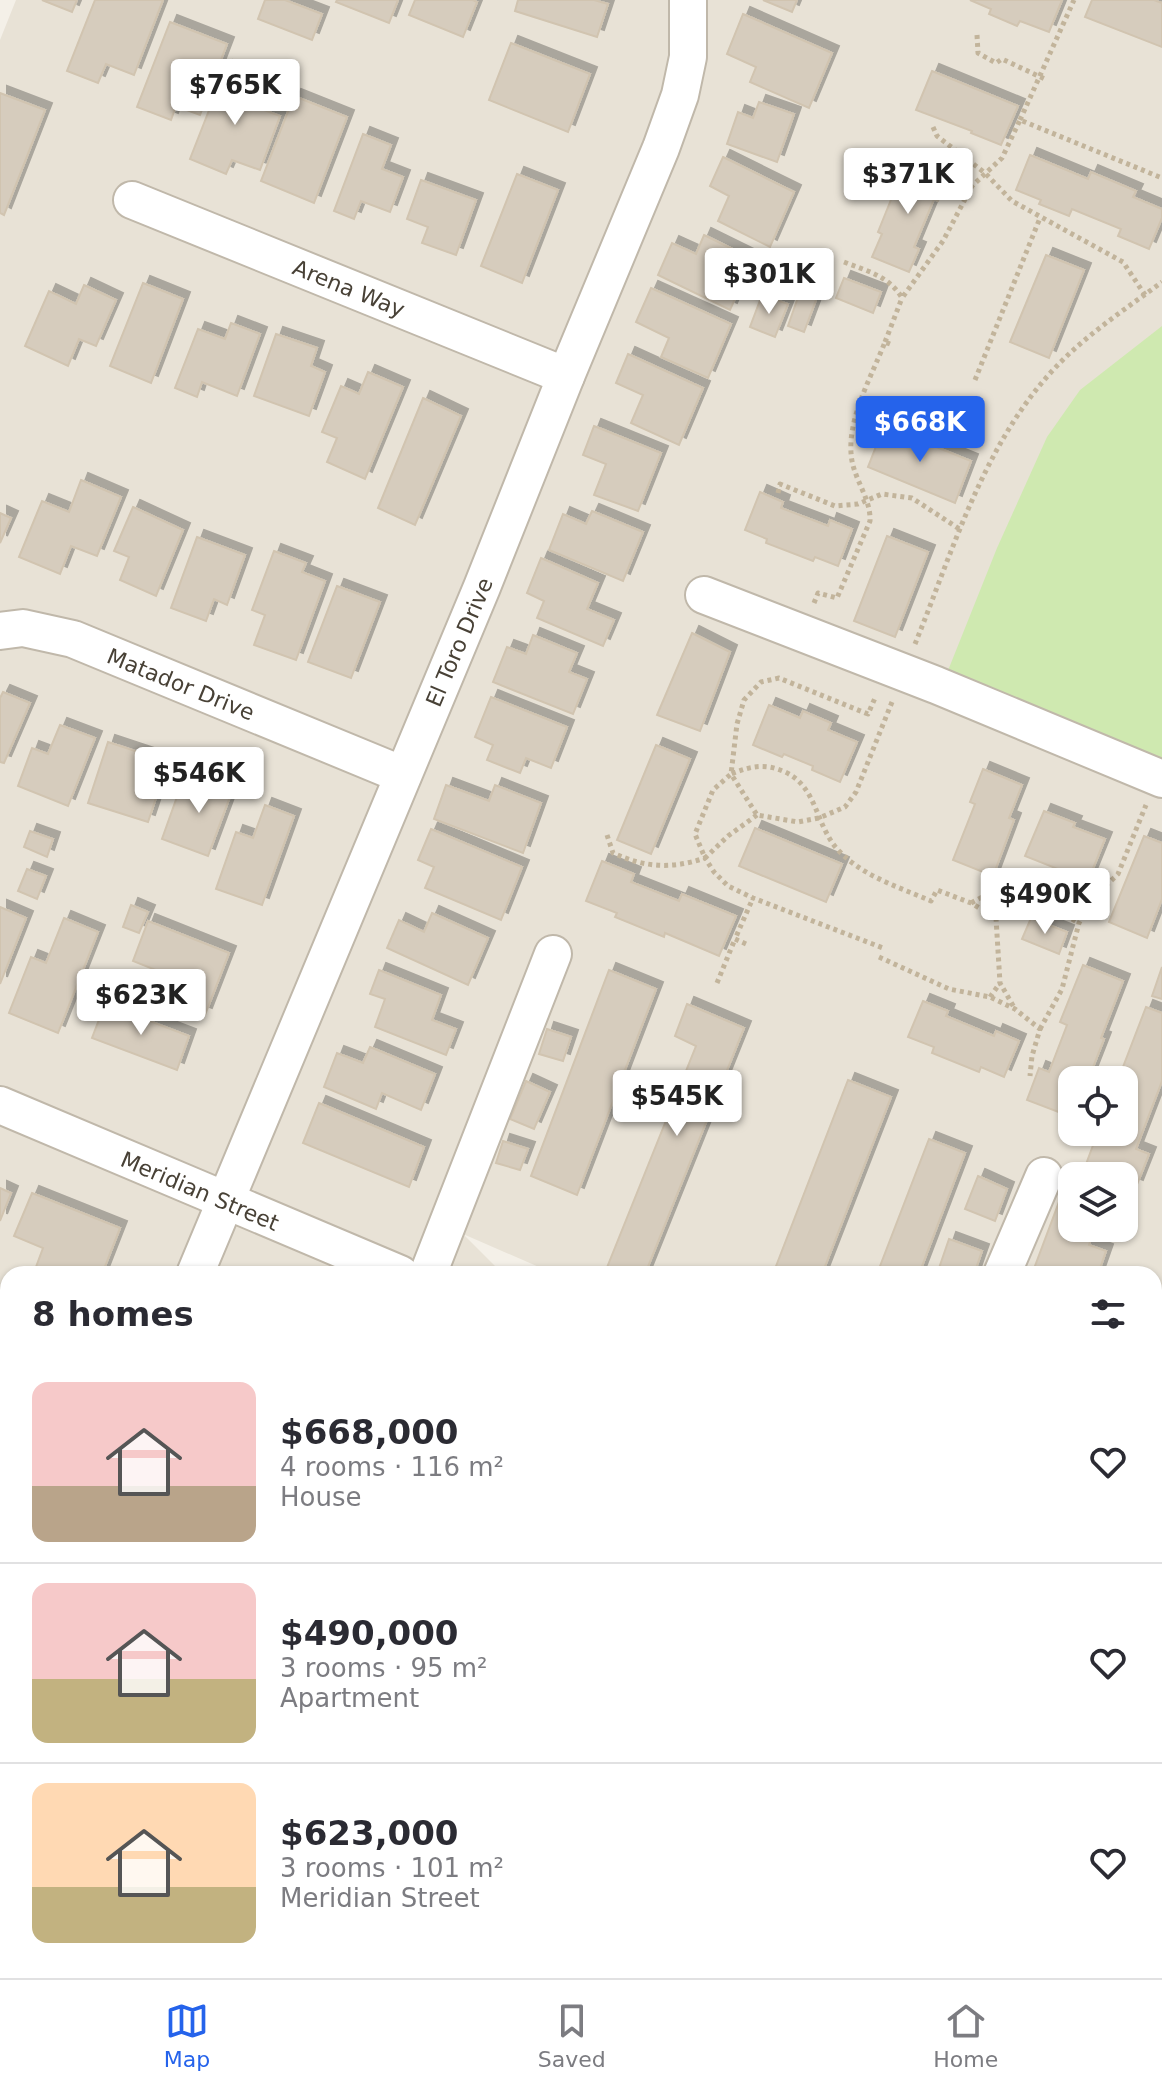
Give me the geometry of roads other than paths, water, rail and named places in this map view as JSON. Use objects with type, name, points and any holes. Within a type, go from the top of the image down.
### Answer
[{"type":"street","name":"El Toro Drive","points":[[198,1266],[482,587],[680,95],[688,57],[688,0]]},
{"type":"street","name":"Arena Way","points":[[132,200],[566,376]]},
{"type":"street","points":[[704,595],[1159,778]]},
{"type":"street","name":"Matador Drive","points":[[0,631],[23,628],[73,639],[403,775]]},
{"type":"street","points":[[431,1266],[553,954]]},
{"type":"street","name":"Meridian Street","points":[[0,1105],[380,1266]]},
{"type":"street","points":[[1005,1266],[1044,1176]]}]
